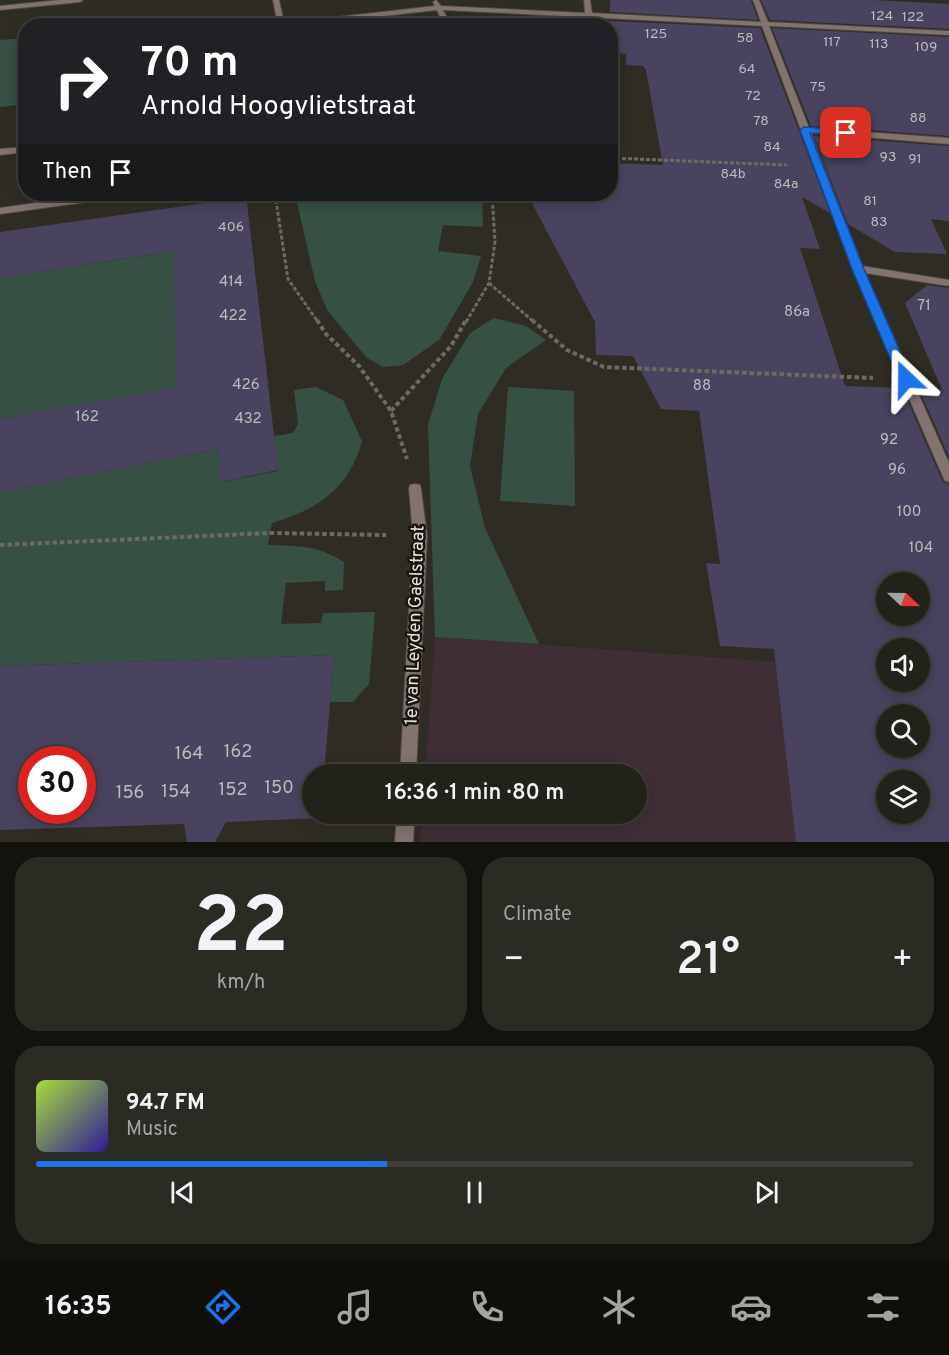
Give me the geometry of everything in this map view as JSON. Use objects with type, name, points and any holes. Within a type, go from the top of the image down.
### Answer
[{"type":"street","points":[[0,8],[80,0]]},
{"type":"street","points":[[276,0],[280,18]]},
{"type":"street","points":[[435,0],[444,18]]},
{"type":"street","points":[[587,0],[589,16]]},
{"type":"street","points":[[756,0],[858,269],[949,477]]},
{"type":"street","points":[[346,18],[439,8],[949,33]]},
{"type":"street","points":[[804,130],[949,141]]},
{"type":"street","points":[[0,152],[18,150]]},
{"type":"street","points":[[0,211],[72,201]]},
{"type":"street","points":[[858,269],[949,284]]},
{"type":"street","name":"1e van Leyden Gaelstraat","points":[[409,764],[420,536],[416,489]]},
{"type":"street","points":[[404,842],[405,824]]},
{"type":"path","points":[[618,158],[818,167]]},
{"type":"path","points":[[276,201],[288,279],[326,334],[359,366],[391,411],[416,489]]},
{"type":"path","points":[[391,411],[451,346],[489,283],[495,242],[492,201]]},
{"type":"path","points":[[489,283],[567,350],[604,367],[906,379]]},
{"type":"path","points":[[0,545],[270,533],[420,536]]},
{"type":"shaded area","points":[[435,637],[876,669],[876,692],[930,692],[930,674],[949,675],[949,842],[420,842],[421,824],[647,824],[647,764],[426,764]]},
{"type":"green space","points":[[18,39],[18,105],[0,107],[0,40]]},
{"type":"green space","points":[[297,201],[482,201],[483,227],[443,225],[438,251],[481,256],[473,282],[439,340],[403,365],[383,367],[367,358],[327,310],[315,281]]},
{"type":"green space","points":[[207,246],[214,381],[0,419],[0,278]]},
{"type":"green space","points":[[494,318],[526,326],[546,340],[506,368],[478,414],[470,466],[485,528],[539,644],[435,637],[428,425],[442,379],[470,333]]},
{"type":"green space","points":[[316,387],[343,400],[362,441],[349,472],[340,485],[317,504],[272,523],[268,545],[316,549],[344,562],[343,590],[325,591],[325,581],[286,583],[281,624],[321,623],[323,613],[375,612],[369,684],[353,702],[330,702],[334,655],[0,666],[0,492],[219,449],[221,482],[278,471],[274,436],[293,433],[298,424],[294,390]]},
{"type":"green space","points":[[508,387],[574,391],[575,506],[500,501]]},
{"type":"building","points":[[610,0],[751,0],[758,20],[610,12]]},
{"type":"building","points":[[761,0],[873,0],[949,4],[949,29],[770,20]]},
{"type":"building","points":[[618,21],[760,28],[830,213],[802,197],[820,249],[800,248],[845,386],[902,388],[941,478],[944,483],[949,484],[949,842],[796,842],[774,649],[720,646],[706,563],[720,564],[699,411],[661,409],[633,356],[596,355],[595,322],[531,201],[618,201],[618,163],[663,165],[646,70],[643,66],[626,65],[626,54],[618,54]]},
{"type":"building","points":[[772,28],[949,37],[949,136],[811,126]]},
{"type":"building","points":[[814,136],[949,146],[949,221],[931,219],[947,254],[895,252],[848,224]]},
{"type":"building","points":[[205,201],[247,201],[278,470],[220,482],[219,449],[0,492],[0,419],[176,387],[174,251],[0,278],[0,232],[205,203]]},
{"type":"building","points":[[927,285],[949,288],[949,457],[919,389],[942,390],[905,303]]},
{"type":"building","points":[[334,655],[325,764],[302,764],[302,819],[226,822],[215,842],[187,842],[184,824],[0,830],[0,666]]},
{"type":"route","points":[[846,133],[804,130],[858,269],[906,379]]}]
